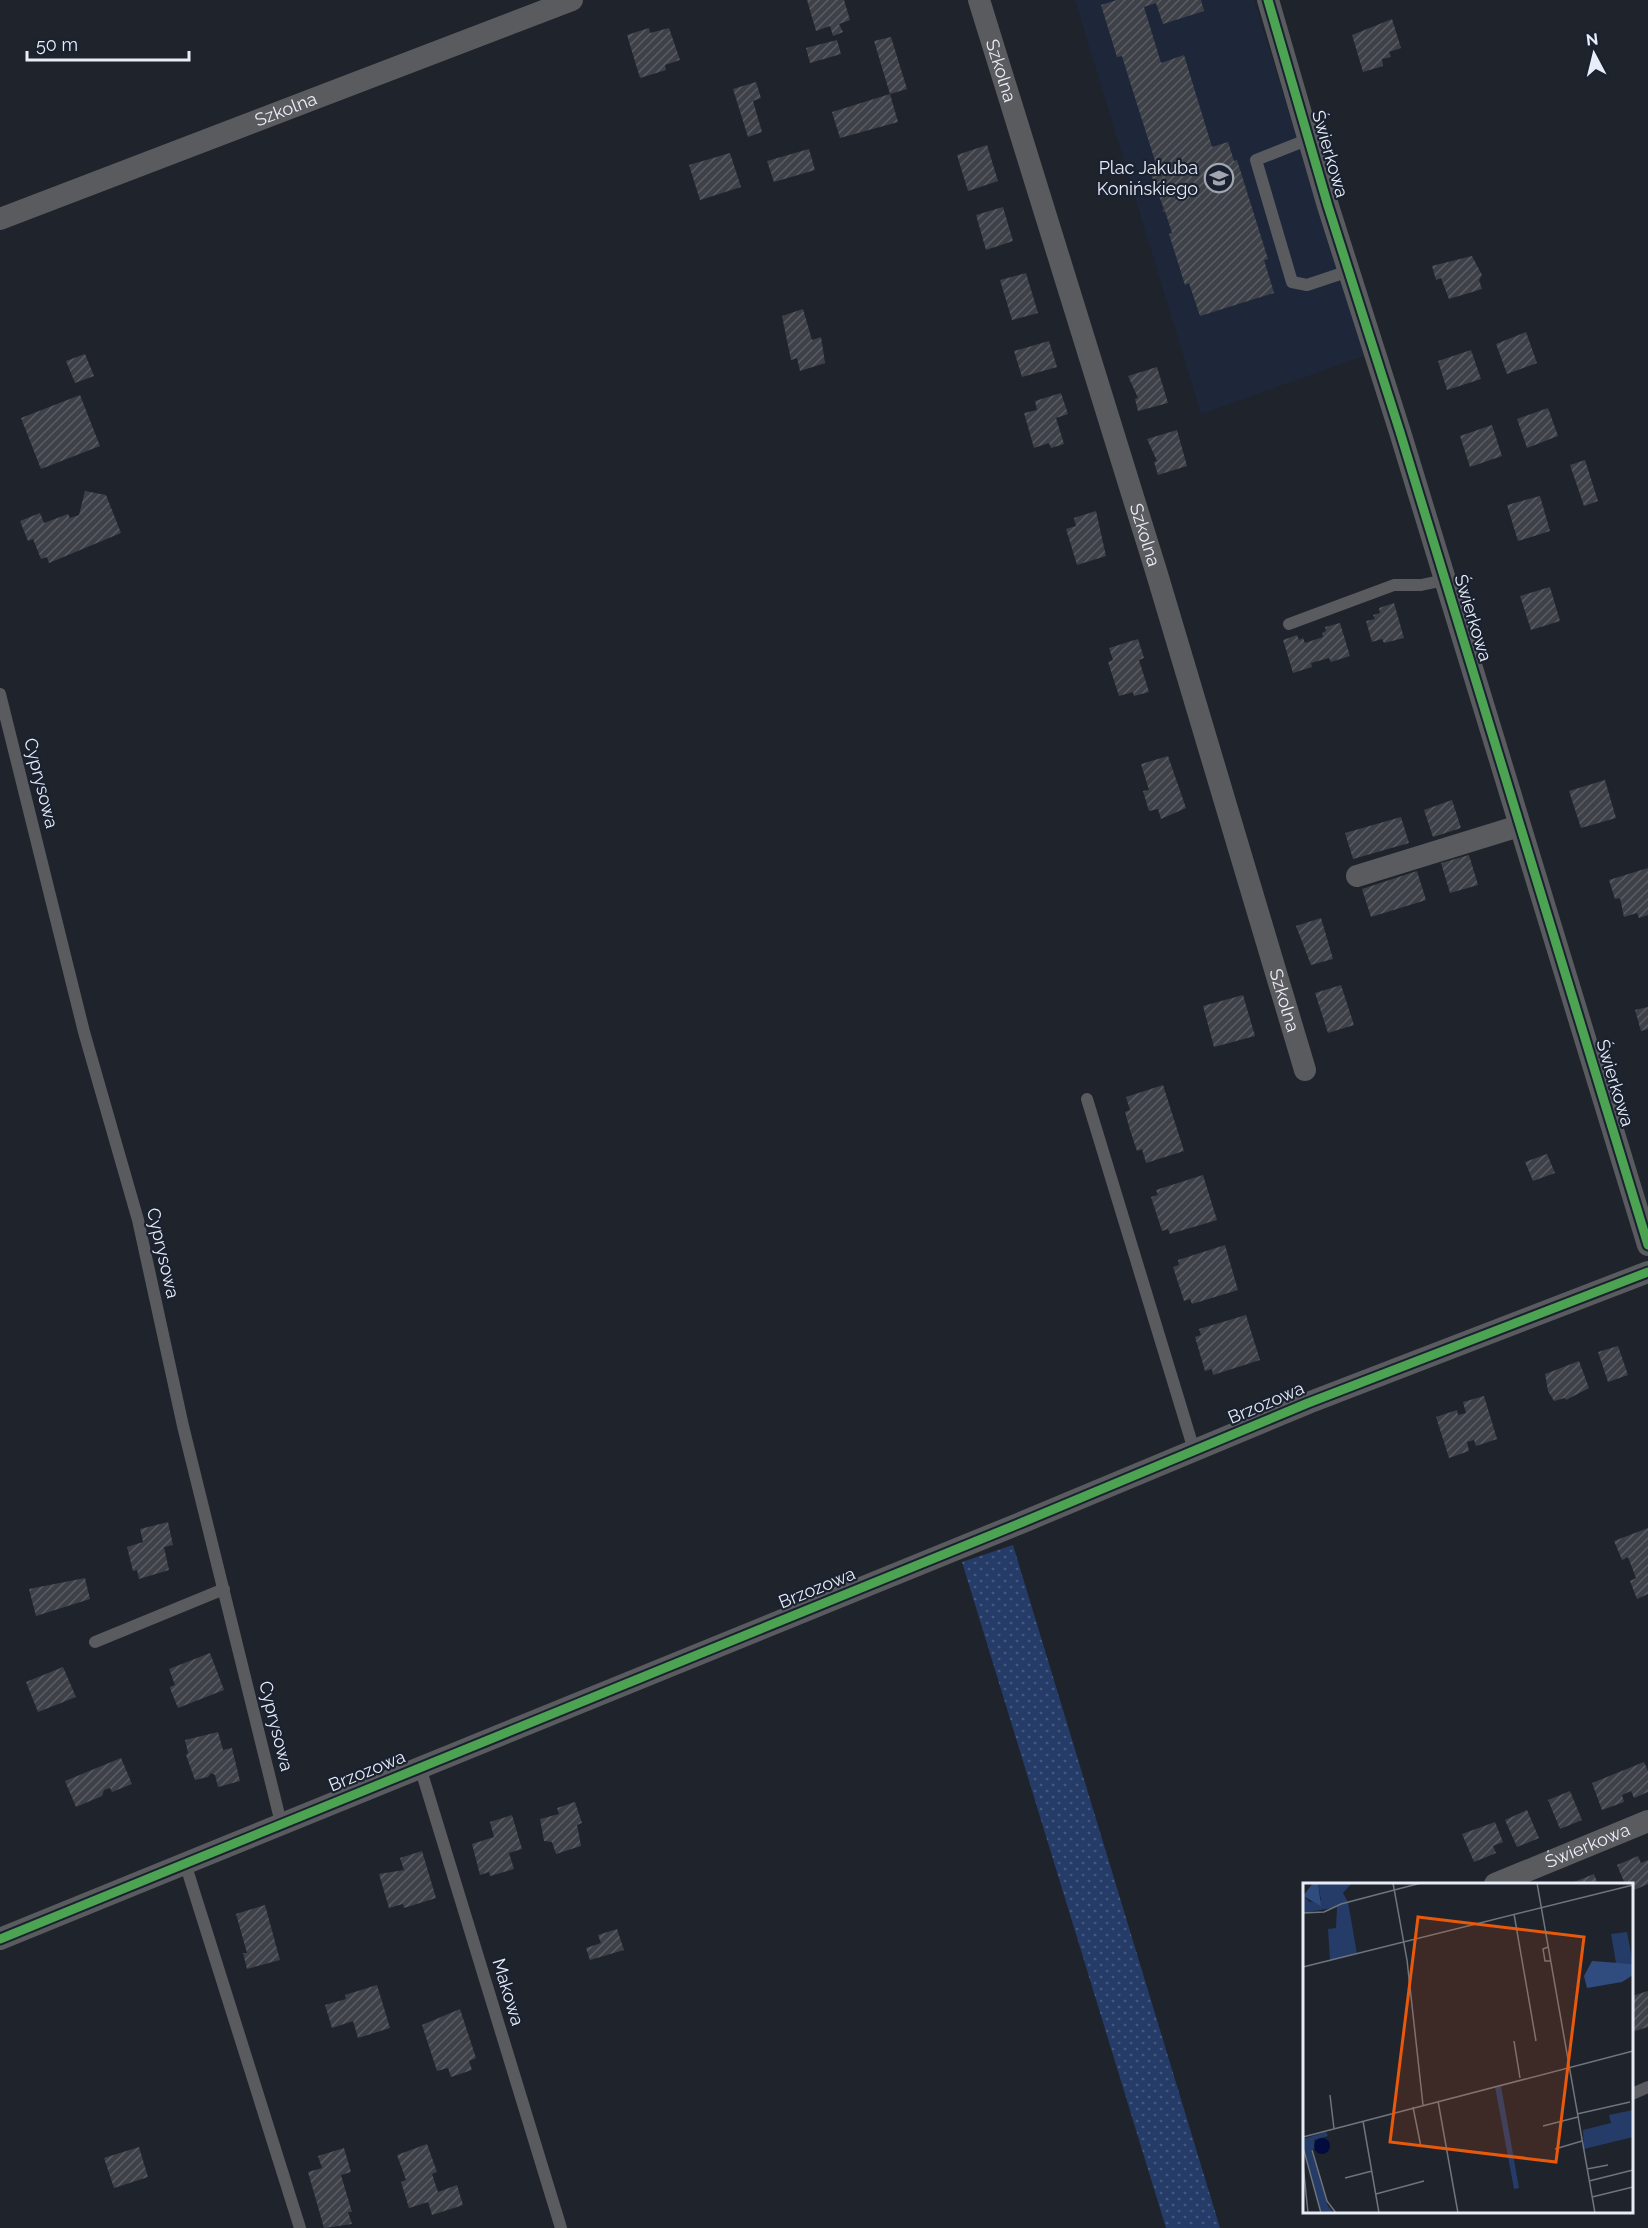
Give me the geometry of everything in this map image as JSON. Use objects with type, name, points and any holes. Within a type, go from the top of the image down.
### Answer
[{"type":"street","name":"Szkolna","points":[[0,219],[572,0]]},
{"type":"street","name":"Szkolna","points":[[979,0],[1157,574],[1305,1070]]},
{"type":"street","name":"Świerkowa","points":[[1268,0],[1648,1245]]},
{"type":"street","points":[[1357,876],[1519,826]]},
{"type":"street","name":"Brzozowa","points":[[0,1939],[1308,1402],[1648,1272]]},
{"type":"street","name":"Świerkowa","points":[[1497,1883],[1648,1821]]},
{"type":"lane","points":[[1309,139],[1256,160],[1292,282],[1307,285],[1349,271]]},
{"type":"lane","points":[[1289,624],[1394,585],[1421,585],[1445,580]]},
{"type":"lane","name":"Cyprysowa","points":[[0,694],[84,1032],[138,1220],[183,1426],[281,1823]]},
{"type":"lane","points":[[1087,1099],[1194,1450]]},
{"type":"lane","points":[[96,1642],[224,1589]]},
{"type":"lane","name":"Makowa","points":[[420,1767],[561,2228]]},
{"type":"lane","points":[[185,1863],[300,2228]]},
{"type":"lane","points":[[1633,2094],[1648,2088]]},
{"type":"shaded area","name":"Plac Jakuba Konińskiego","points":[[1075,0],[1254,0],[1364,356],[1201,414]]},
{"type":"shaded area","points":[[1013,1545],[1220,2228],[1166,2228],[962,1562]]},
{"type":"building","points":[[807,0],[844,0],[850,20],[839,24],[843,32],[833,36],[830,26],[816,31]]},
{"type":"building","points":[[1117,0],[1201,0],[1204,11],[1163,24],[1156,3],[1144,7],[1161,63],[1184,55],[1212,147],[1228,142],[1234,161],[1237,160],[1268,259],[1264,260],[1274,293],[1200,316],[1189,283],[1185,285],[1169,234],[1172,233],[1165,211],[1162,212],[1164,209],[1148,167],[1156,164],[1122,56],[1117,57],[1101,5]]},
{"type":"building","points":[[1392,19],[1401,48],[1389,52],[1391,57],[1382,59],[1383,66],[1363,72],[1352,35]]},
{"type":"building","points":[[649,28],[650,33],[669,28],[680,60],[665,65],[666,70],[640,78],[627,35]]},
{"type":"building","points":[[891,37],[907,89],[890,94],[874,41]]},
{"type":"building","points":[[837,40],[841,54],[810,63],[806,48]]},
{"type":"building","points":[[756,82],[761,98],[753,101],[762,132],[748,137],[733,89]]},
{"type":"building","points":[[890,94],[898,122],[840,138],[832,112]]},
{"type":"building","points":[[987,145],[998,181],[968,191],[957,155]]},
{"type":"building","points":[[809,149],[815,170],[774,182],[767,161]]},
{"type":"building","points":[[730,153],[741,187],[700,200],[689,165]]},
{"type":"building","points":[[1003,207],[1013,241],[986,250],[976,215]]},
{"type":"building","points":[[1472,256],[1482,275],[1479,280],[1482,289],[1449,299],[1441,278],[1436,280],[1432,266]]},
{"type":"building","points":[[1026,273],[1038,313],[1012,320],[1000,280]]},
{"type":"building","points":[[803,309],[812,340],[821,337],[825,363],[800,371],[797,358],[791,360],[782,316]]},
{"type":"building","points":[[1526,332],[1537,363],[1507,374],[1496,344]]},
{"type":"building","points":[[1049,341],[1057,367],[1022,377],[1014,351]]},
{"type":"building","points":[[1471,350],[1481,379],[1447,390],[1438,361]]},
{"type":"building","points":[[85,354],[94,376],[75,383],[66,361]]},
{"type":"building","points":[[1157,367],[1168,403],[1138,411],[1135,399],[1138,398],[1128,376]]},
{"type":"building","points":[[1061,393],[1068,414],[1056,418],[1064,444],[1051,448],[1049,443],[1034,448],[1024,413],[1037,410],[1035,401]]},
{"type":"building","points":[[80,395],[100,446],[41,469],[21,418]]},
{"type":"building","points":[[1548,408],[1558,436],[1527,448],[1517,419]]},
{"type":"building","points":[[1492,425],[1502,456],[1470,467],[1460,436]]},
{"type":"building","points":[[1177,430],[1187,466],[1158,475],[1154,462],[1157,461],[1147,439]]},
{"type":"building","points":[[1585,460],[1598,501],[1584,506],[1570,465]]},
{"type":"building","points":[[85,491],[106,495],[121,533],[49,563],[47,557],[41,559],[33,539],[28,541],[20,521],[40,513],[44,523],[68,514],[70,518],[79,515]]},
{"type":"building","points":[[1540,496],[1550,531],[1518,541],[1507,505]]},
{"type":"building","points":[[1096,511],[1106,556],[1077,565],[1066,529],[1076,526],[1074,518]]},
{"type":"building","points":[[1550,587],[1560,621],[1531,630],[1520,596]]},
{"type":"building","points":[[1394,603],[1404,638],[1384,643],[1382,639],[1372,642],[1366,621],[1375,619],[1373,615],[1380,613],[1379,608]]},
{"type":"building","points":[[1340,623],[1350,656],[1331,662],[1329,658],[1311,663],[1312,667],[1293,673],[1283,640],[1297,635],[1299,640],[1303,638],[1305,643],[1323,637],[1325,627]]},
{"type":"building","points":[[1138,639],[1144,658],[1139,660],[1149,692],[1134,696],[1133,692],[1119,696],[1108,662],[1113,660],[1109,648]]},
{"type":"building","points":[[1168,756],[1186,808],[1161,819],[1158,809],[1149,811],[1143,791],[1149,790],[1141,764]]},
{"type":"building","points":[[1605,780],[1616,818],[1581,828],[1569,791]]},
{"type":"building","points":[[1452,800],[1461,828],[1433,837],[1424,810]]},
{"type":"building","points":[[1401,817],[1409,843],[1353,859],[1345,833]]},
{"type":"building","points":[[1469,855],[1478,885],[1450,893],[1441,863]]},
{"type":"building","points":[[1648,868],[1648,915],[1639,918],[1637,913],[1624,917],[1620,898],[1615,899],[1609,880]]},
{"type":"building","points":[[1417,871],[1426,900],[1371,917],[1362,889]]},
{"type":"building","points":[[1321,918],[1333,959],[1311,965],[1296,926]]},
{"type":"building","points":[[1341,985],[1354,1025],[1328,1033],[1315,993]]},
{"type":"building","points":[[1243,995],[1255,1036],[1214,1047],[1203,1006]]},
{"type":"building","points":[[1648,1007],[1648,1029],[1641,1031],[1635,1010]]},
{"type":"building","points":[[1163,1085],[1184,1151],[1146,1163],[1142,1149],[1137,1151],[1130,1130],[1125,1112],[1130,1110],[1126,1097]]},
{"type":"building","points":[[1547,1154],[1555,1173],[1533,1181],[1525,1162]]},
{"type":"building","points":[[1203,1175],[1217,1220],[1170,1234],[1168,1229],[1162,1231],[1151,1197],[1158,1195],[1156,1190]]},
{"type":"building","points":[[1225,1245],[1238,1290],[1192,1304],[1190,1299],[1184,1301],[1173,1267],[1179,1265],[1178,1260]]},
{"type":"building","points":[[1246,1315],[1260,1360],[1213,1375],[1212,1369],[1205,1371],[1195,1337],[1201,1335],[1199,1329]]},
{"type":"building","points":[[1618,1346],[1628,1375],[1608,1382],[1598,1352]]},
{"type":"building","points":[[1579,1361],[1589,1388],[1566,1400],[1565,1398],[1554,1401],[1548,1391],[1545,1374]]},
{"type":"building","points":[[1484,1396],[1497,1439],[1476,1446],[1474,1440],[1467,1442],[1469,1451],[1449,1458],[1436,1417],[1457,1410],[1458,1415],[1466,1413],[1463,1402]]},
{"type":"building","points":[[168,1522],[173,1545],[164,1547],[169,1570],[139,1579],[137,1570],[133,1571],[127,1547],[143,1542],[140,1529]]},
{"type":"building","points":[[1648,1528],[1648,1594],[1637,1599],[1630,1581],[1636,1578],[1628,1557],[1622,1560],[1614,1541]]},
{"type":"building","points":[[85,1578],[90,1599],[36,1616],[29,1589]]},
{"type":"building","points":[[210,1653],[224,1690],[178,1708],[170,1687],[175,1685],[169,1669]]},
{"type":"building","points":[[63,1667],[76,1697],[38,1712],[26,1682]]},
{"type":"building","points":[[218,1732],[223,1750],[232,1748],[240,1781],[218,1787],[215,1775],[211,1773],[208,1777],[195,1780],[186,1755],[188,1753],[185,1740]]},
{"type":"building","points":[[121,1758],[132,1784],[112,1792],[110,1788],[104,1790],[102,1796],[76,1807],[65,1781]]},
{"type":"building","points":[[1644,1762],[1648,1771],[1648,1792],[1634,1798],[1631,1791],[1622,1795],[1624,1802],[1602,1810],[1592,1783]]},
{"type":"building","points":[[1570,1791],[1582,1820],[1560,1829],[1548,1800]]},
{"type":"building","points":[[575,1802],[582,1823],[577,1825],[581,1846],[556,1854],[552,1842],[544,1841],[540,1819],[559,1814],[557,1808]]},
{"type":"building","points":[[1527,1810],[1539,1838],[1517,1847],[1505,1820]]},
{"type":"building","points":[[512,1815],[522,1849],[509,1853],[514,1869],[490,1876],[489,1872],[480,1875],[472,1844],[494,1837],[490,1822]]},
{"type":"building","points":[[1495,1822],[1503,1842],[1493,1846],[1496,1853],[1474,1862],[1462,1834]]},
{"type":"building","points":[[422,1851],[436,1898],[404,1908],[403,1904],[389,1908],[379,1874],[404,1870],[400,1858]]},
{"type":"building","points":[[1638,1856],[1641,1863],[1648,1860],[1648,1884],[1633,1891],[1633,1883],[1625,1883],[1617,1865]]},
{"type":"building","points":[[1594,1874],[1598,1883],[1572,1883]]},
{"type":"building","points":[[265,1905],[280,1960],[247,1969],[243,1953],[247,1953],[236,1914]]},
{"type":"building","points":[[617,1929],[624,1950],[590,1960],[586,1948],[601,1943],[598,1935]]},
{"type":"building","points":[[377,1985],[390,2028],[358,2038],[353,2021],[332,2028],[325,2005],[346,1999],[345,1995]]},
{"type":"building","points":[[1648,1991],[1648,2027],[1633,2032],[1633,1996]]},
{"type":"building","points":[[460,2009],[476,2058],[469,2061],[472,2070],[451,2077],[448,2068],[437,2071],[422,2025]]},
{"type":"building","points":[[427,2144],[437,2172],[432,2174],[438,2192],[457,2185],[463,2205],[432,2215],[428,2202],[409,2208],[401,2182],[406,2180],[397,2155]]},
{"type":"building","points":[[139,2147],[148,2177],[114,2188],[104,2158]]},
{"type":"building","points":[[344,2148],[351,2172],[341,2175],[352,2212],[348,2212],[352,2224],[324,2228],[308,2172],[322,2168],[318,2156]]},
{"type":"cycle path","points":[[1268,0],[1328,206],[1400,432],[1648,1245]]},
{"type":"cycle path","points":[[0,1939],[1023,1522],[1308,1403],[1648,1272]]},
{"type":"place","name":"Plac Jakuba Konińskiego","points":[[1219,178]]}]
